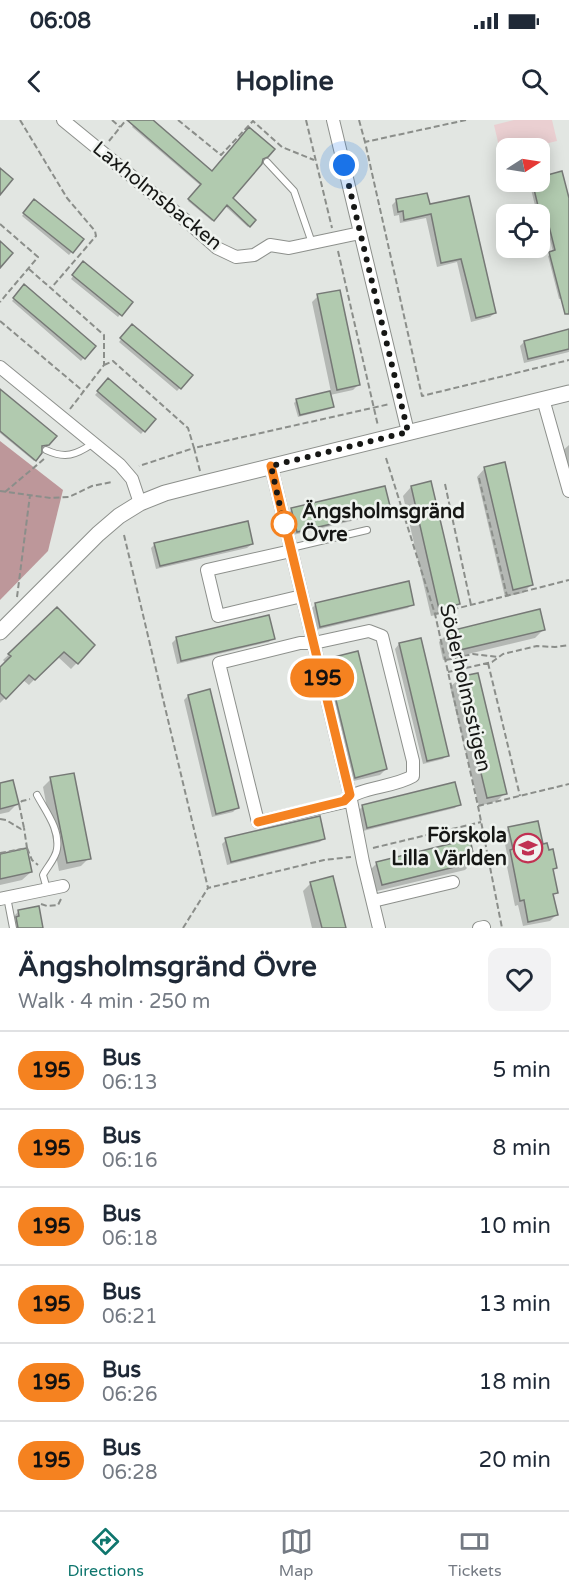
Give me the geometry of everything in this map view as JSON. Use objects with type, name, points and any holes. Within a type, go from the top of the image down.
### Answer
[{"type":"street","name":"Laxholmsbacken","points":[[63,120],[217,248],[236,257],[254,255],[270,245],[289,248],[360,233]]},
{"type":"street","points":[[333,120],[408,432]]},
{"type":"street","points":[[0,367],[120,465],[132,479],[140,503]]},
{"type":"street","points":[[0,632],[98,534],[119,516],[140,503],[165,493],[204,483],[569,393]]},
{"type":"street","points":[[543,399],[569,491]]},
{"type":"street","points":[[271,466],[350,795],[379,928]]},
{"type":"street","points":[[290,550],[207,570],[218,616],[302,596]]},
{"type":"street","points":[[369,631],[382,636],[413,760],[413,776],[400,783],[350,795],[344,801],[258,822],[219,663],[300,643],[314,643],[369,631]]},
{"type":"street","points":[[373,901],[453,882]]},
{"type":"street","points":[[4,898],[63,885]]},
{"type":"lane","points":[[267,162],[294,191],[312,243]]},
{"type":"lane","points":[[49,451],[67,456],[79,453],[92,444]]},
{"type":"lane","points":[[290,550],[367,530]]},
{"type":"lane","points":[[37,795],[54,825],[57,838],[57,850],[43,875],[47,889]]},
{"type":"lane","points":[[4,898],[13,928]]},
{"type":"path","points":[[20,120],[68,198],[95,231],[96,236],[52,287]]},
{"type":"path","points":[[112,120],[120,127]]},
{"type":"path","points":[[101,151],[126,120]]},
{"type":"path","points":[[178,120],[221,155],[253,121],[282,147],[315,161]]},
{"type":"path","points":[[306,120],[378,426]]},
{"type":"path","points":[[359,120],[422,396]]},
{"type":"path","points":[[364,142],[466,120]]},
{"type":"path","points":[[0,224],[39,256],[0,302]]},
{"type":"path","points":[[28,269],[52,287],[104,334],[104,365]]},
{"type":"path","points":[[0,321],[84,391]]},
{"type":"path","points":[[413,398],[569,360]]},
{"type":"path","points":[[62,419],[104,365],[113,361],[188,428],[204,483]]},
{"type":"path","points":[[139,465],[194,448],[390,404]]},
{"type":"path","points":[[5,492],[49,451]]},
{"type":"path","name":"Söderholmsstigen","points":[[386,458],[435,614],[478,806],[502,928]]},
{"type":"path","points":[[479,478],[507,596]]},
{"type":"path","points":[[0,491],[51,498],[69,497],[92,486],[112,482]]},
{"type":"path","points":[[445,484],[471,605]]},
{"type":"path","points":[[16,597],[30,495]]},
{"type":"path","points":[[435,614],[569,580]]},
{"type":"path","points":[[448,672],[488,663],[503,654],[537,646],[569,645]]},
{"type":"path","points":[[446,660],[473,654],[498,657]]},
{"type":"path","points":[[488,663],[520,796]]},
{"type":"path","points":[[478,806],[569,784]]},
{"type":"path","points":[[0,853],[27,848],[19,804],[37,795]]},
{"type":"path","points":[[0,819],[21,829],[24,828]]},
{"type":"path","points":[[183,928],[208,888]]},
{"type":"shaded area","points":[[514,120],[552,120],[557,141],[550,143],[550,138],[497,138],[494,125]]},
{"type":"shaded area","points":[[0,441],[63,490],[48,551],[0,600]]},
{"type":"building","points":[[127,120],[153,120],[212,171],[249,127],[275,149],[263,159],[262,164],[233,198],[256,220],[250,227],[227,205],[214,221],[188,199],[201,184]]},
{"type":"building","points":[[0,168],[13,179],[0,195]]},
{"type":"building","points":[[562,171],[569,198],[569,314],[565,314],[550,256],[550,252],[555,250],[550,230],[550,204],[538,204],[535,192],[550,192],[550,174]]},
{"type":"building","points":[[427,193],[430,204],[469,196],[496,313],[476,318],[461,259],[441,263],[431,214],[404,220],[403,211],[398,212],[396,199]]},
{"type":"building","points":[[34,199],[84,239],[73,253],[23,213]]},
{"type":"building","points":[[0,241],[13,253],[0,268]]},
{"type":"building","points":[[83,261],[133,302],[122,316],[72,275]]},
{"type":"building","points":[[24,284],[96,346],[85,359],[13,298]]},
{"type":"building","points":[[340,290],[360,385],[337,390],[317,294]]},
{"type":"building","points":[[132,324],[193,375],[181,389],[120,338]]},
{"type":"building","points":[[569,329],[569,349],[528,359],[524,341]]},
{"type":"building","points":[[108,378],[156,419],[145,432],[97,391]]},
{"type":"building","points":[[0,389],[57,436],[49,445],[42,446],[42,453],[36,461],[0,431]]},
{"type":"building","points":[[330,391],[334,407],[300,415],[296,399]]},
{"type":"building","points":[[505,462],[533,585],[513,590],[484,467]]},
{"type":"building","points":[[431,481],[460,604],[439,609],[411,486]]},
{"type":"building","points":[[385,486],[391,510],[297,532],[291,508]]},
{"type":"building","points":[[248,521],[253,544],[160,566],[154,543]]},
{"type":"building","points":[[409,581],[414,605],[320,627],[315,603]]},
{"type":"building","points":[[57,607],[95,645],[78,664],[64,652],[35,680],[29,675],[6,699],[0,693],[0,667],[11,656],[8,654]]},
{"type":"building","points":[[540,609],[545,630],[451,652],[446,632]]},
{"type":"building","points":[[269,615],[275,639],[181,661],[176,637]]},
{"type":"building","points":[[421,638],[449,756],[427,761],[399,643]]},
{"type":"building","points":[[358,651],[387,769],[355,778],[326,659]]},
{"type":"building","points":[[478,673],[507,794],[487,798],[458,677]]},
{"type":"building","points":[[210,689],[239,808],[216,814],[188,695]]},
{"type":"building","points":[[74,773],[91,859],[67,863],[50,777]]},
{"type":"building","points":[[13,780],[19,804],[0,809],[0,783]]},
{"type":"building","points":[[455,782],[461,805],[367,828],[362,805]]},
{"type":"building","points":[[320,816],[325,839],[231,862],[225,838]]},
{"type":"building","points":[[538,821],[543,844],[547,843],[549,850],[553,849],[557,868],[553,869],[558,893],[553,894],[558,915],[528,922],[524,900],[520,901],[508,827]]},
{"type":"building","points":[[470,839],[475,862],[382,885],[376,862]]},
{"type":"building","points":[[27,848],[32,872],[0,879],[0,854]]},
{"type":"building","points":[[333,876],[346,928],[322,928],[310,882]]},
{"type":"building","points":[[39,906],[43,928],[18,928],[16,917],[19,916],[18,910]]},
{"type":"bus line","name":"195","points":[[258,822],[344,801],[350,795],[271,466]]},
{"type":"place","name":"Ängsholmsgränd Övre","points":[[284,524]]},
{"type":"place","name":"Förskola Lilla Världen","points":[[528,848]]},
{"type":"route","points":[[284,524],[271,466],[408,432],[344,165]]}]
